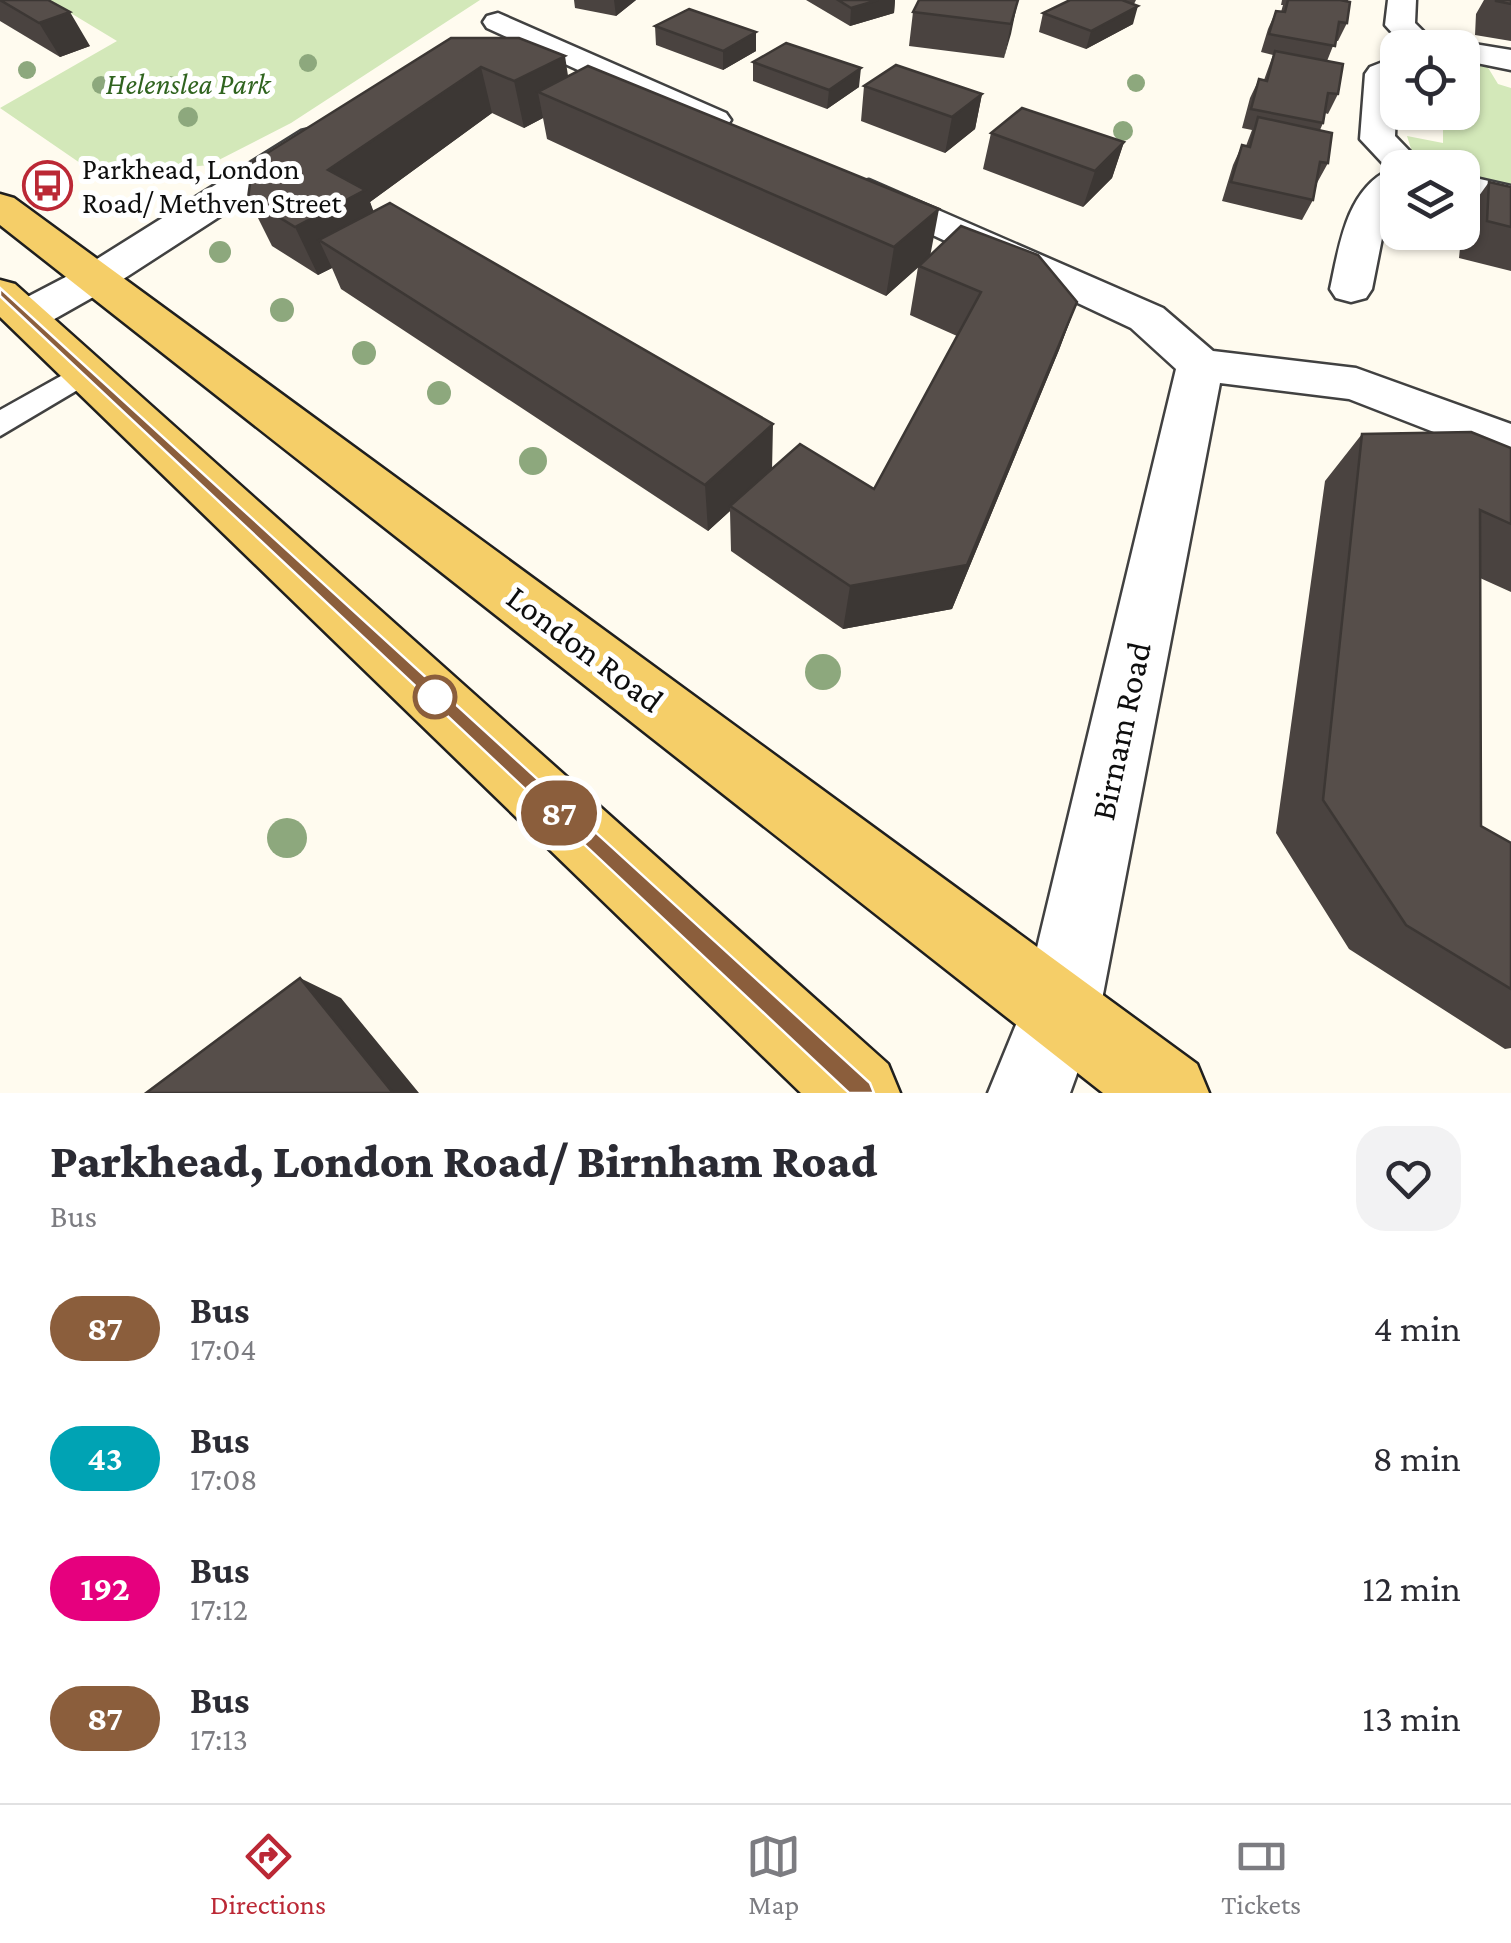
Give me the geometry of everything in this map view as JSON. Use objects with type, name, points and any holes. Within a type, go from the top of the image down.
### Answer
[{"type":"main road","name":"London Road","points":[[0,206],[1168,1093]]},
{"type":"main road","points":[[9,312],[86,372],[860,1093]]},
{"type":"street","points":[[1402,0],[1400,25],[1405,30]]},
{"type":"street","points":[[498,22],[750,137]]},
{"type":"street","points":[[1480,54],[1511,60]]},
{"type":"street","points":[[1380,83],[1378,140],[1389,150]]},
{"type":"street","points":[[9,312],[96,278],[347,118]]},
{"type":"street","points":[[840,178],[1147,318],[1200,365],[1356,384],[1511,444]]},
{"type":"street","points":[[1480,190],[1511,198]]},
{"type":"street","points":[[1351,289],[1368,217],[1380,194]]},
{"type":"street","name":"Birnam Road","points":[[1029,1093],[1061,1010],[1200,365]]},
{"type":"lane","points":[[0,425],[86,372]]},
{"type":"green space","name":"Helenslea Park","points":[[49,0],[480,0],[291,123],[209,165],[99,176],[0,108],[117,41]]},
{"type":"green space","points":[[1480,65],[1487,66],[1498,84],[1511,88],[1511,192],[1480,184],[1480,150],[1411,150],[1407,136],[1443,143],[1443,130],[1480,130]]},
{"type":"building","points":[[0,0],[48,0],[70,12],[39,23]]},
{"type":"building","points":[[838,0],[878,0],[851,8]]},
{"type":"building","points":[[919,0],[1018,0],[1011,24],[913,12]]},
{"type":"building","points":[[1070,0],[1122,0],[1138,6],[1091,31],[1043,13]]},
{"type":"building","points":[[1288,0],[1350,2],[1347,23],[1339,22],[1335,46],[1269,34],[1276,11],[1285,12]]},
{"type":"building","points":[[689,9],[756,32],[723,51],[655,26]]},
{"type":"building","points":[[451,38],[519,38],[565,56],[514,81],[481,67],[328,170],[365,190],[295,227],[248,198],[253,162]]},
{"type":"building","points":[[786,43],[861,68],[829,90],[753,62]]},
{"type":"building","points":[[1275,51],[1343,64],[1338,94],[1328,93],[1323,123],[1251,109],[1259,79],[1267,81]]},
{"type":"building","points":[[896,65],[982,94],[952,117],[864,86]]},
{"type":"building","points":[[588,66],[939,209],[894,247],[538,92]]},
{"type":"building","points":[[1022,108],[1124,142],[1095,171],[991,133]]},
{"type":"building","points":[[1258,117],[1332,133],[1328,163],[1320,162],[1313,200],[1231,182],[1242,145],[1250,147]]},
{"type":"building","points":[[1489,182],[1511,187],[1511,227],[1487,221]]},
{"type":"building","points":[[390,203],[773,424],[705,485],[319,240]]},
{"type":"building","points":[[961,226],[1038,255],[1077,302],[967,565],[850,586],[730,506],[800,444],[874,489],[981,292],[919,266]]},
{"type":"building","points":[[1471,432],[1511,448],[1511,524],[1480,510],[1481,826],[1511,843],[1511,989],[1406,925],[1323,800],[1362,434]]},
{"type":"building","points":[[300,978],[393,1093],[146,1093]]},
{"type":"bus line","name":"87","points":[[0,293],[860,1093]]},
{"type":"place","name":"Parkhead, London Road/ Methven Street","points":[[47,185]]}]
